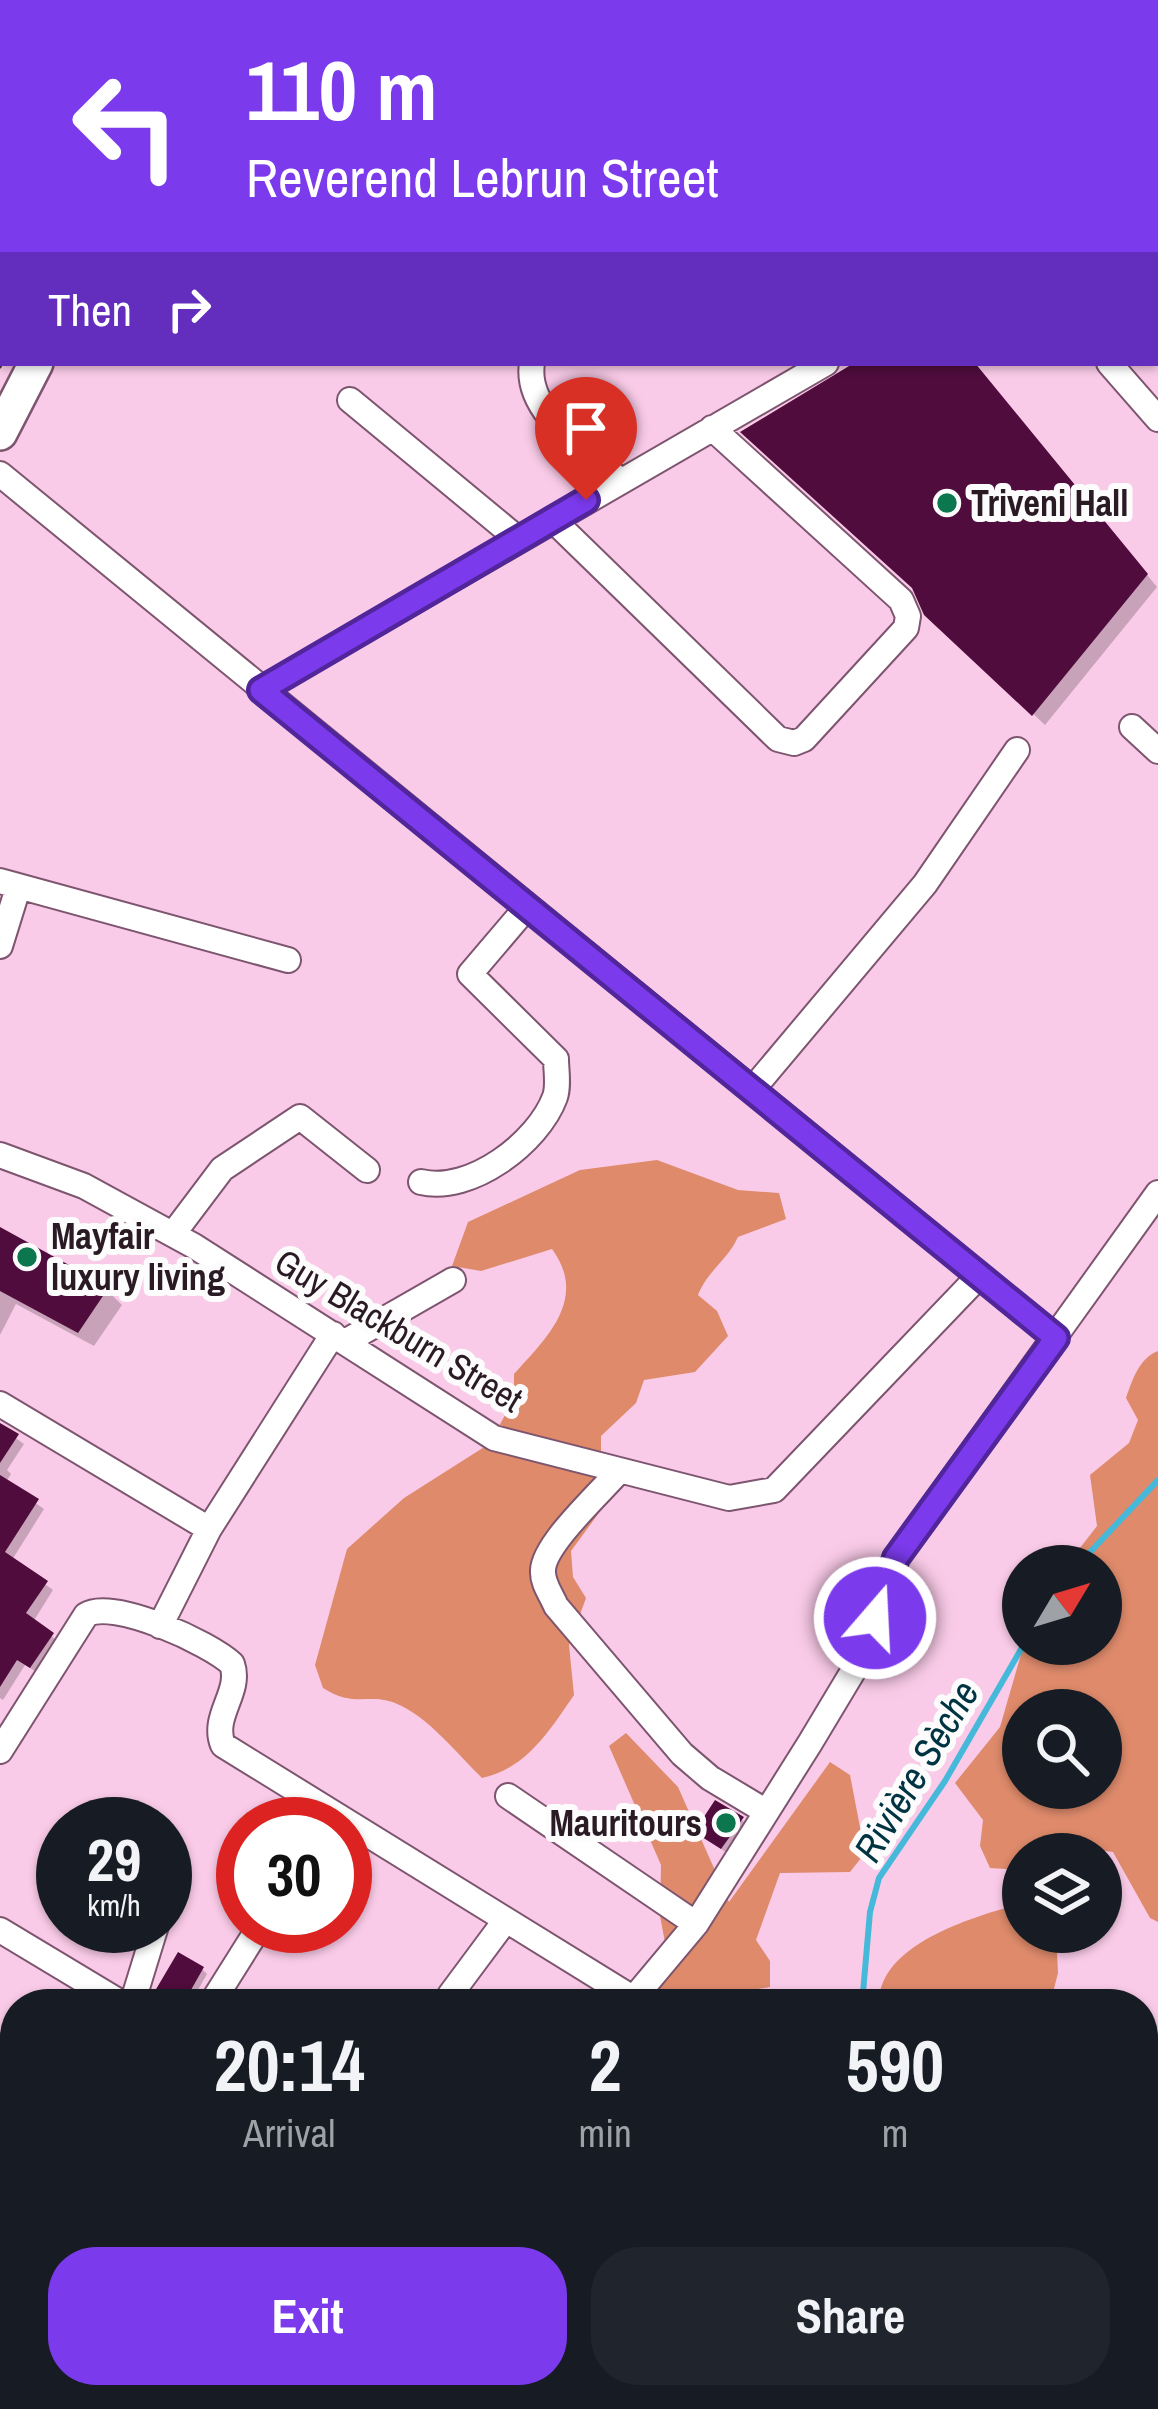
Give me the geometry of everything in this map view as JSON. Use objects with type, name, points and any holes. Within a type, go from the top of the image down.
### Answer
[{"type":"main road","points":[[0,433],[35,366]]},
{"type":"street","points":[[532,366],[533,394],[548,415],[620,481]]},
{"type":"street","points":[[261,690],[821,366]]},
{"type":"street","points":[[1112,366],[1158,418]]},
{"type":"street","points":[[350,400],[518,539]]},
{"type":"street","points":[[552,519],[778,739],[794,743],[804,739],[906,628],[908,616],[901,600],[712,428]]},
{"type":"street","points":[[0,474],[1056,1338]]},
{"type":"street","points":[[1132,727],[1158,751]]},
{"type":"street","points":[[752,1090],[925,884],[1017,750]]},
{"type":"street","points":[[0,946],[9,885],[288,960]]},
{"type":"street","points":[[421,1183],[446,1186],[483,1174],[529,1136],[556,1095],[556,1059],[470,974],[527,907]]},
{"type":"street","points":[[172,1234],[222,1169],[300,1117],[367,1170]]},
{"type":"street","name":"Guy Blackburn Street","points":[[0,1154],[84,1186],[172,1234],[494,1438],[730,1498],[773,1490],[979,1276]]},
{"type":"street","points":[[643,1989],[696,1924],[867,1648],[896,1558],[1158,1193]]},
{"type":"street","points":[[160,1626],[209,1529],[339,1338],[454,1280]]},
{"type":"street","points":[[0,1404],[209,1529]]},
{"type":"street","points":[[619,1472],[556,1543],[543,1564],[544,1581],[556,1606],[682,1754],[710,1778],[765,1811]]},
{"type":"street","points":[[0,1750],[10,1713],[86,1615],[96,1608],[110,1609],[160,1626],[232,1664],[236,1675],[218,1727],[223,1745],[296,1797]]},
{"type":"street","points":[[508,1796],[696,1924]]},
{"type":"street","points":[[372,1845],[612,1989]]},
{"type":"street","points":[[454,1989],[505,1921]]},
{"type":"street","points":[[0,1930],[99,1989]]},
{"type":"street","points":[[137,1989],[148,1953]]},
{"type":"street","points":[[220,1989],[243,1953]]},
{"type":"shaded area","points":[[657,1160],[738,1190],[779,1193],[786,1219],[738,1237],[702,1286],[698,1295],[717,1311],[728,1336],[695,1372],[644,1380],[636,1403],[601,1436],[601,1510],[571,1551],[573,1577],[586,1598],[569,1645],[574,1695],[524,1757],[482,1778],[407,1709],[385,1700],[344,1697],[323,1688],[315,1665],[347,1549],[404,1498],[489,1444],[514,1399],[514,1374],[550,1331],[565,1300],[562,1267],[552,1249],[481,1271],[452,1266],[468,1222],[580,1170]]},
{"type":"shaded area","points":[[1158,1351],[1158,1922],[1150,1918],[1122,1868],[1122,1833],[1002,1833],[1002,1869],[990,1868],[980,1846],[983,1820],[955,1783],[1002,1720],[1002,1809],[1122,1809],[1122,1689],[1011,1689],[1018,1665],[1122,1665],[1122,1545],[1082,1545],[1097,1526],[1090,1475],[1129,1443],[1138,1420],[1126,1398],[1146,1359]]},
{"type":"shaded area","points":[[626,1733],[678,1787],[729,1902],[830,1762],[850,1775],[865,1853],[850,1872],[780,1873],[756,1940],[770,1961],[770,1987],[658,1989],[671,1974],[660,1916],[661,1865],[609,1746]]},
{"type":"shaded area","points":[[1002,1910],[1002,1953],[1057,1953],[1054,1989],[882,1989],[894,1964],[957,1925]]},
{"type":"building","name":"Triveni Hall","points":[[849,366],[977,366],[1148,574],[1032,716],[924,615],[912,588],[740,432]]},
{"type":"building","name":"Mayfair luxury living","points":[[0,1227],[109,1287],[78,1333],[0,1291]]},
{"type":"building","points":[[0,1423],[19,1434],[0,1463]]},
{"type":"building","points":[[0,1475],[39,1499],[5,1552],[48,1581],[26,1613],[54,1633],[30,1668],[17,1660],[0,1687]]},
{"type":"building","name":"Mauritours","points":[[715,1800],[744,1817],[721,1849],[694,1832]]},
{"type":"building","points":[[177,1953],[204,1967],[192,1989],[156,1989]]},
{"type":"waterway","name":"Rivière Sèche","points":[[1097,1545],[1158,1480]]},
{"type":"waterway","name":"Rivière Sèche","points":[[863,1989],[870,1912],[879,1878],[945,1781],[1012,1665]]},
{"type":"place","name":"Triveni Hall","points":[[947,503]]},
{"type":"place","name":"Mayfair luxury living","points":[[27,1257]]},
{"type":"place","name":"Mauritours","points":[[726,1823]]},
{"type":"route","points":[[586,500],[261,690],[1056,1338],[896,1558],[875,1618]]}]
